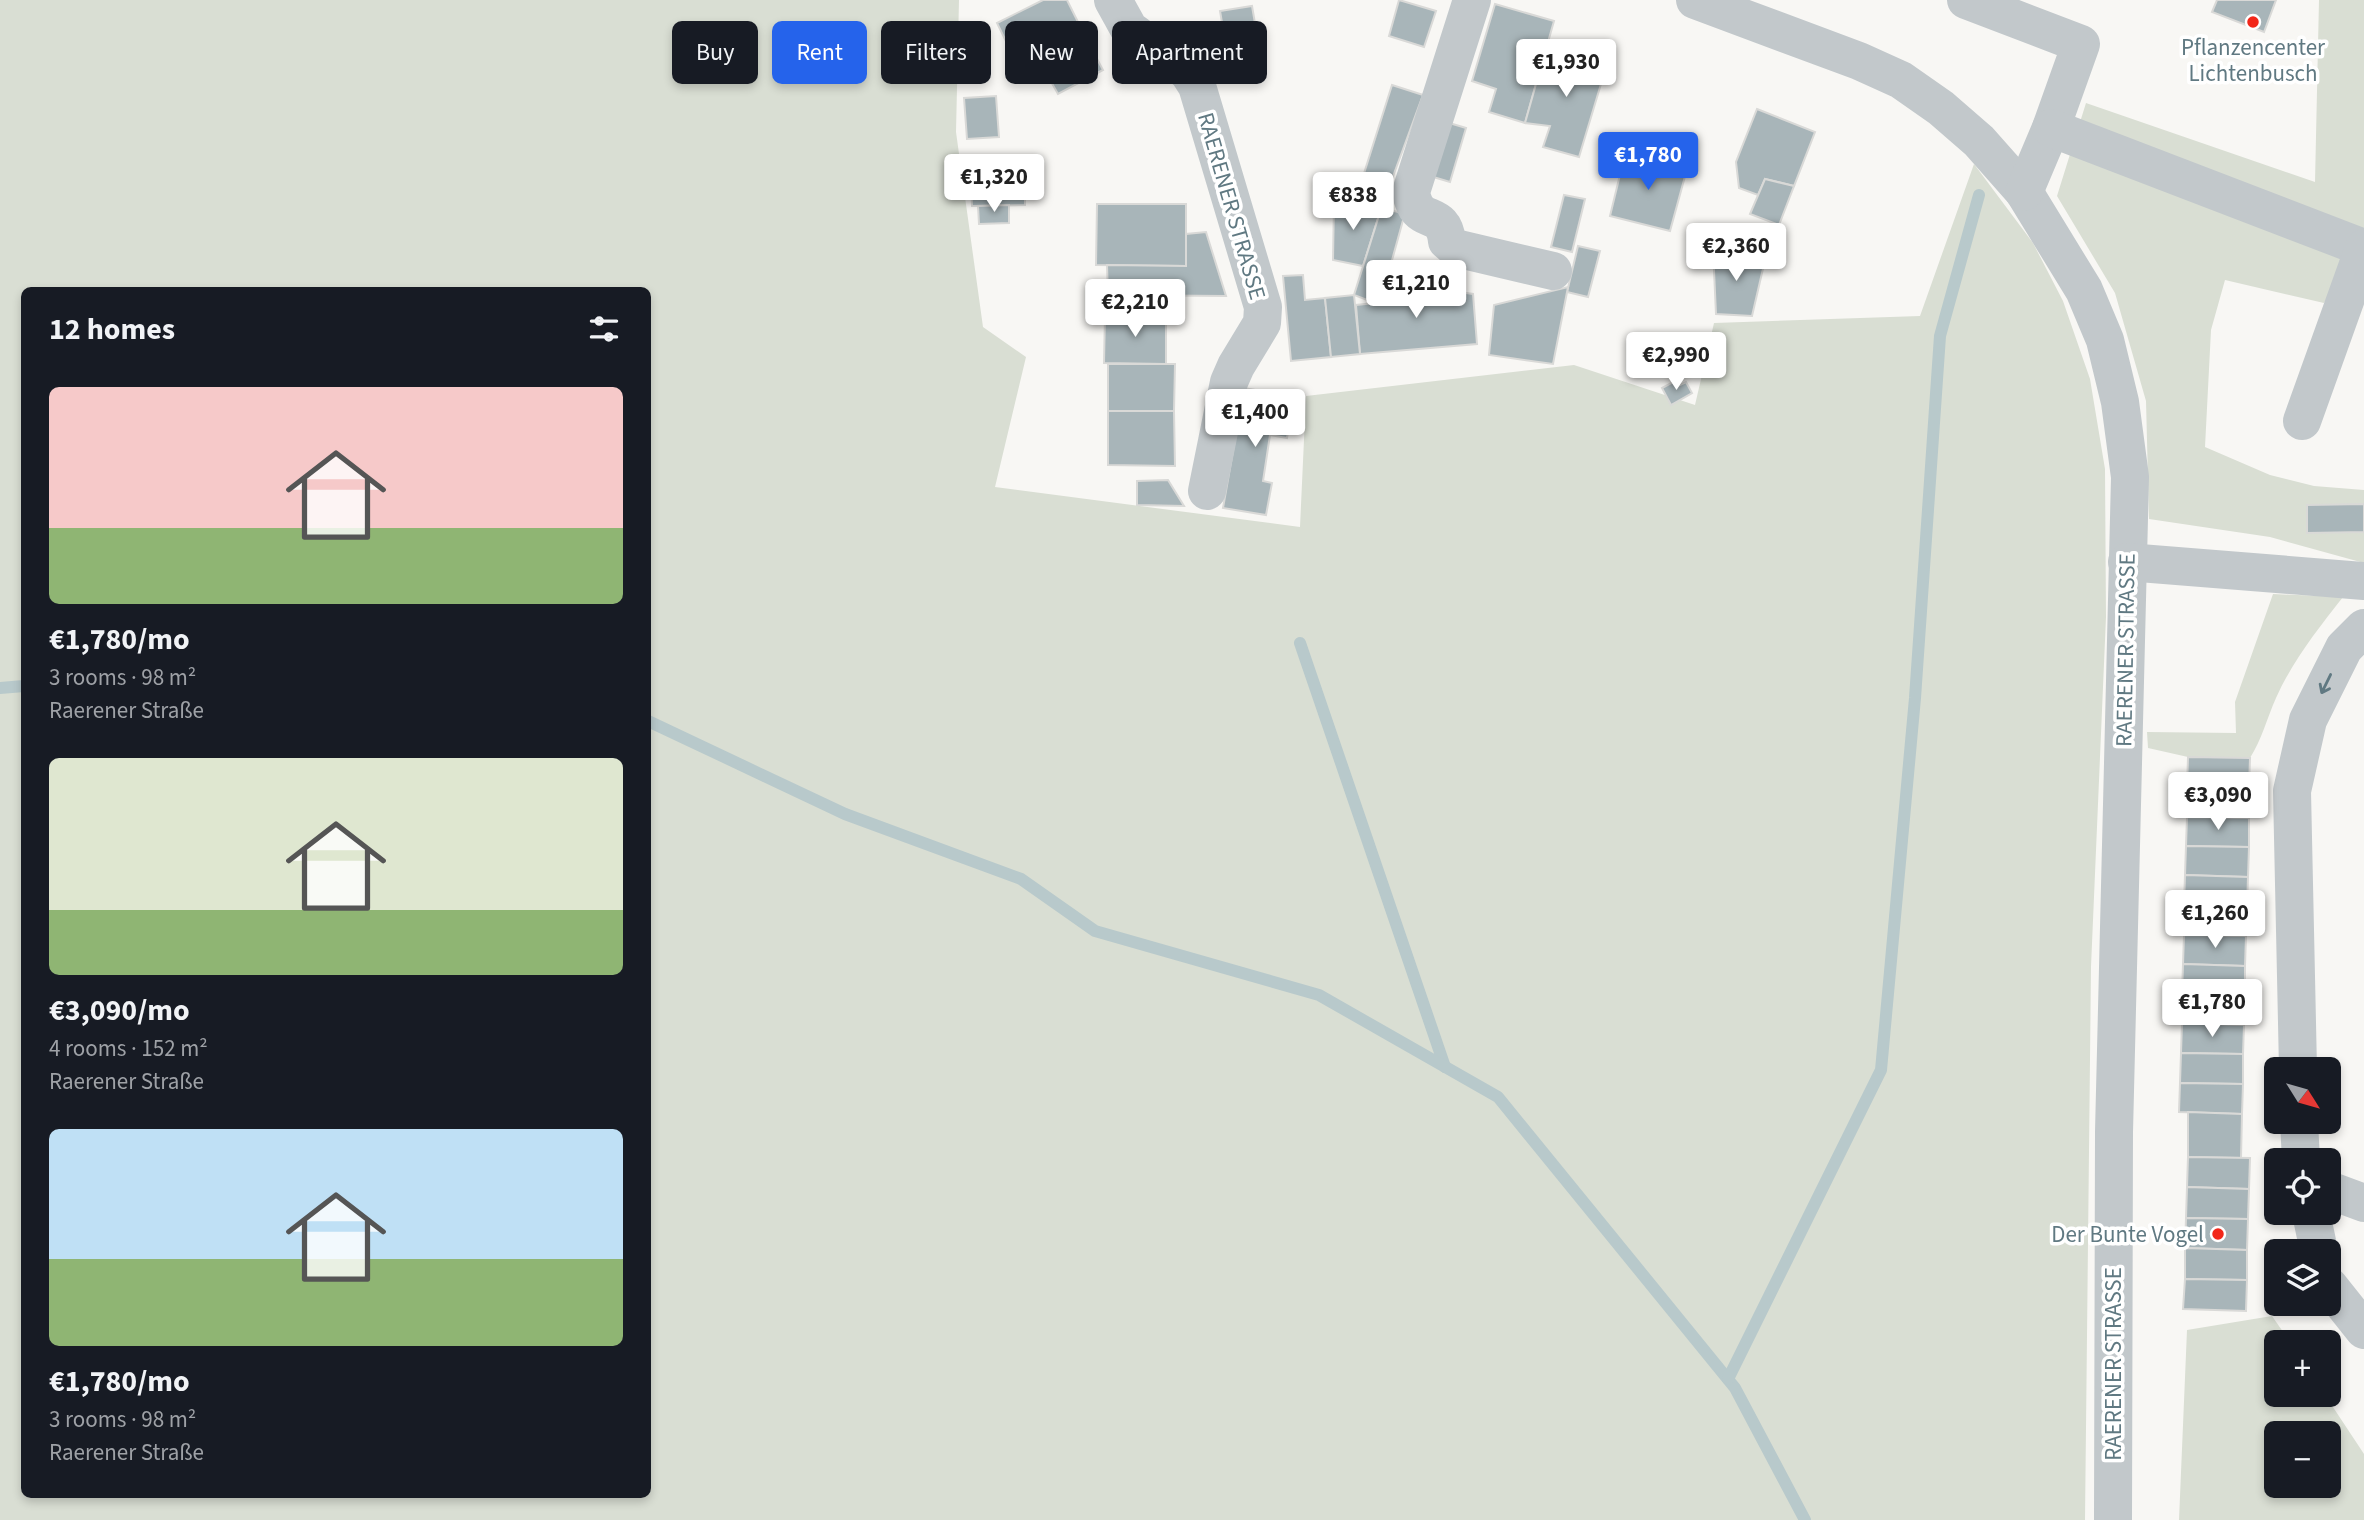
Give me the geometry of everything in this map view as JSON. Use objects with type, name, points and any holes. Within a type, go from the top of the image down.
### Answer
[{"type":"street","name":"RAERENER STRASSE","points":[[1113,0],[1129,29],[1188,72],[1197,86],[1263,307],[1262,323],[1229,383],[1207,491]]},
{"type":"street","points":[[1472,0],[1410,192],[1412,204],[1422,214],[1438,220],[1446,228],[1447,241],[1455,248],[1553,271]]},
{"type":"street","name":"RAERENER STRASSE","points":[[1695,0],[1859,61],[1900,80],[1941,108],[1979,141],[2024,192],[2084,289],[2105,340],[2120,402],[2130,477],[2114,1132],[2113,1520]]},
{"type":"street","points":[[1966,0],[2081,44],[2051,128],[2024,192]]},
{"type":"street","points":[[2051,128],[2364,248],[2301,421]]},
{"type":"street","points":[[2127,562],[2364,582]]},
{"type":"street","points":[[2298,1057],[2292,791],[2308,720],[2344,648],[2364,628]]},
{"type":"street","points":[[2341,1195],[2364,1203]]},
{"type":"street","points":[[2341,1301],[2364,1330]]},
{"type":"shaded area","points":[[0,0],[959,0],[959,21],[881,21],[881,84],[957,84],[956,132],[983,327],[1026,357],[995,487],[1300,527],[1306,396],[1574,365],[1695,405],[1714,323],[1920,316],[1974,164],[2033,243],[2063,301],[2090,379],[2105,469],[2106,617],[2091,967],[2085,1520],[0,1520]]},
{"type":"shaded area","points":[[2319,0],[2364,0],[2364,237],[2324,303],[2225,280],[2211,330],[2205,447],[2270,475],[2314,486],[2364,490],[2364,563],[2270,537],[2149,519],[2146,401],[2115,293],[2057,196],[2086,103],[2315,182]]},
{"type":"shaded area","points":[[2273,594],[2343,597],[2290,671],[2250,758],[2188,757],[2148,748],[2147,732],[2236,733],[2235,702]]},
{"type":"shaded area","points":[[2272,1316],[2282,1330],[2264,1330],[2264,1407],[2333,1407],[2364,1454],[2364,1520],[2179,1520],[2187,1330]]},
{"type":"building","points":[[1043,0],[1067,0],[1078,21],[1005,21],[1005,39],[997,23]]},
{"type":"building","points":[[1399,0],[1436,11],[1424,47],[1389,36]]},
{"type":"building","name":"Pflanzencenter Lichtenbusch","points":[[2217,0],[2276,0],[2264,32],[2212,12]]},
{"type":"building","points":[[1495,4],[1554,21],[1525,123],[1489,112],[1496,89],[1472,81]]},
{"type":"building","points":[[1252,6],[1255,21],[1222,21],[1220,11]]},
{"type":"building","points":[[1547,45],[1607,64],[1579,157],[1543,147],[1550,126],[1525,123]]},
{"type":"building","points":[[1052,84],[1077,84],[1058,94]]},
{"type":"building","points":[[1392,85],[1423,95],[1381,209],[1354,205]]},
{"type":"building","points":[[996,96],[999,137],[967,139],[964,98]]},
{"type":"building","points":[[1757,109],[1815,132],[1794,186],[1765,179],[1758,195],[1739,188],[1736,162]]},
{"type":"building","points":[[1446,122],[1466,128],[1450,182],[1430,176]]},
{"type":"building","points":[[1625,154],[1687,169],[1670,231],[1610,216]]},
{"type":"building","points":[[1765,179],[1794,186],[1779,225],[1750,214]]},
{"type":"building","points":[[1025,187],[1025,205],[972,206],[971,188]]},
{"type":"building","points":[[1564,195],[1585,199],[1572,252],[1551,247]]},
{"type":"building","points":[[1334,201],[1381,209],[1363,266],[1333,260]]},
{"type":"building","points":[[1097,204],[1186,204],[1186,266],[1096,265]]},
{"type":"building","points":[[1009,205],[1009,223],[979,224],[978,206]]},
{"type":"building","points":[[1381,209],[1405,213],[1386,282],[1375,303],[1354,295]]},
{"type":"building","points":[[1206,232],[1226,296],[1108,295],[1107,265],[1186,266],[1186,234]]},
{"type":"building","points":[[1578,246],[1600,251],[1588,297],[1567,292]]},
{"type":"building","points":[[1713,249],[1765,260],[1752,316],[1716,314]]},
{"type":"building","points":[[1303,275],[1305,300],[1325,298],[1331,357],[1291,361],[1283,276]]},
{"type":"building","points":[[1386,282],[1473,294],[1477,344],[1360,354],[1356,305],[1375,303]]},
{"type":"building","points":[[1568,287],[1553,364],[1489,355],[1494,305]]},
{"type":"building","points":[[1354,295],[1360,354],[1331,357],[1325,298]]},
{"type":"building","points":[[1118,297],[1166,297],[1166,313],[1118,313]]},
{"type":"building","points":[[1166,313],[1166,364],[1104,363],[1105,314]]},
{"type":"building","points":[[1108,364],[1175,364],[1174,411],[1108,411]]},
{"type":"building","points":[[1675,381],[1678,386],[1686,382],[1692,393],[1671,405],[1662,388]]},
{"type":"building","points":[[1244,388],[1294,397],[1287,438],[1270,435],[1263,481],[1272,483],[1266,515],[1223,508]]},
{"type":"building","points":[[1108,411],[1174,411],[1175,466],[1108,465]]},
{"type":"building","points":[[1168,480],[1184,506],[1137,505],[1137,481]]},
{"type":"building","points":[[2364,504],[2364,532],[2307,533],[2307,505]]},
{"type":"building","points":[[2188,757],[2250,758],[2249,788],[2187,787]]},
{"type":"building","points":[[2187,787],[2249,788],[2249,818],[2187,817]]},
{"type":"building","points":[[2187,817],[2249,818],[2249,847],[2186,846]]},
{"type":"building","points":[[2186,846],[2249,847],[2248,877],[2185,875]]},
{"type":"building","points":[[2185,875],[2248,877],[2247,907],[2184,905]]},
{"type":"building","points":[[2184,905],[2247,907],[2246,936],[2184,935]]},
{"type":"building","points":[[2184,935],[2246,936],[2245,966],[2183,964]]},
{"type":"building","points":[[2183,964],[2245,966],[2245,995],[2182,994]]},
{"type":"building","points":[[2182,994],[2245,995],[2244,1025],[2182,1023]]},
{"type":"building","points":[[2182,1023],[2244,1025],[2243,1054],[2181,1053]]},
{"type":"building","points":[[2181,1053],[2243,1054],[2243,1084],[2180,1083]]},
{"type":"building","points":[[2180,1083],[2243,1084],[2242,1114],[2179,1112]]},
{"type":"building","points":[[2188,1112],[2242,1114],[2241,1158],[2188,1157]]},
{"type":"building","points":[[2188,1157],[2250,1158],[2249,1189],[2187,1187]]},
{"type":"building","points":[[2187,1187],[2249,1189],[2248,1219],[2186,1218]]},
{"type":"building","points":[[2186,1218],[2248,1219],[2247,1250],[2185,1248]]},
{"type":"building","points":[[2185,1248],[2247,1250],[2247,1280],[2185,1279]]},
{"type":"building","points":[[2185,1279],[2247,1280],[2246,1311],[2183,1309]]},
{"type":"waterway","points":[[1728,1379],[1881,1070],[1915,698],[1940,336],[1979,195]]},
{"type":"waterway","points":[[1300,643],[1445,1067]]},
{"type":"waterway","points":[[0,688],[21,686]]},
{"type":"waterway","points":[[651,722],[845,814],[1021,879],[1095,931],[1319,995],[1498,1097],[1735,1388],[1805,1520]]},
{"type":"place","name":"Pflanzencenter Lichtenbusch","points":[[2253,22]]},
{"type":"place","name":"Der Bunte Vogel","points":[[2218,1234]]}]
